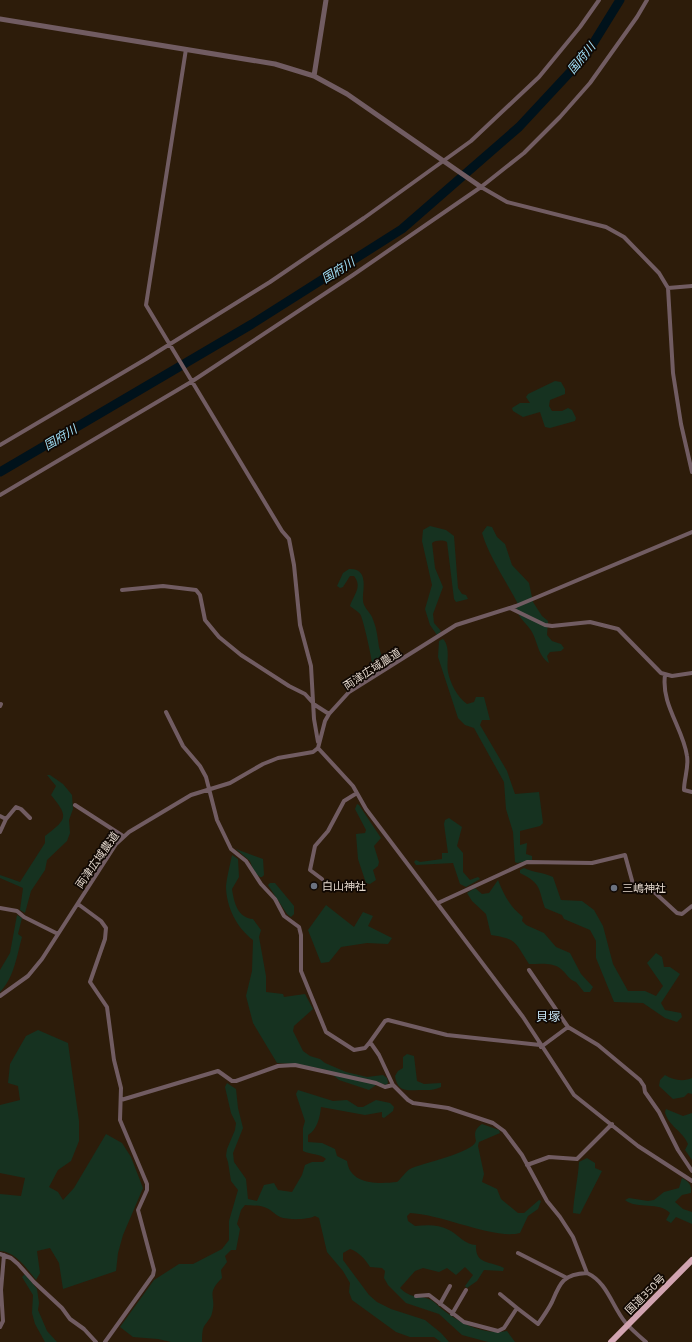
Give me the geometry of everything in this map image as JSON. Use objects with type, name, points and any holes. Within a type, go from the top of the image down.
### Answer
[{"type":"highway","name":"国道350号","points":[[611,1342],[692,1260]]},
{"type":"street","points":[[314,76],[326,0]]},
{"type":"street","points":[[0,444],[146,359],[169,343],[192,331],[270,282],[358,222],[471,141],[539,77],[580,27],[599,0]]},
{"type":"street","points":[[0,495],[191,382],[353,276],[481,188],[524,152],[580,94],[617,46],[647,0]]},
{"type":"street","points":[[0,19],[275,64],[314,76],[347,94],[481,188],[507,202],[606,227],[624,238],[659,273],[668,288],[673,373],[681,424],[692,472]]},
{"type":"street","points":[[186,49],[146,305],[191,382],[288,539],[294,565],[300,625],[311,666],[314,726],[318,743]]},
{"type":"street","points":[[668,288],[692,286]]},
{"type":"street","name":"両津広域農道","points":[[0,996],[28,976],[42,960],[123,836],[191,795],[230,783],[263,764],[288,756],[313,752],[318,748],[318,743],[325,721],[349,692],[456,625],[510,608],[692,532]]},
{"type":"street","points":[[122,590],[163,586],[196,590],[200,594],[205,620],[219,637],[260,668],[305,694],[315,705],[330,714]]},
{"type":"street","points":[[510,608],[545,625],[552,626],[590,622],[618,629],[656,670],[665,675],[692,673]]},
{"type":"street","points":[[665,675],[664,684],[670,711],[688,757],[684,790],[692,792]]},
{"type":"street","points":[[166,712],[183,746],[200,766],[210,790],[217,820],[231,848],[246,861],[261,884],[275,899],[284,916],[299,927],[301,935],[301,971],[326,1032],[354,1050],[365,1048],[385,1021],[388,1020],[447,1035],[541,1046],[568,1027]]},
{"type":"street","points":[[318,748],[344,774],[366,809],[523,1017],[574,1095],[658,1160],[692,1181]]},
{"type":"street","points":[[322,879],[310,870],[315,846],[328,831],[344,801],[357,793]]},
{"type":"street","points":[[75,805],[123,836]]},
{"type":"street","points":[[0,832],[6,819],[16,807],[21,809],[30,818]]},
{"type":"street","points":[[0,816],[6,819]]},
{"type":"street","points":[[438,903],[527,862],[592,863],[625,856],[633,884],[637,888],[652,890],[677,913],[682,914],[692,906]]},
{"type":"street","points":[[78,904],[101,921],[106,928],[105,939],[90,982],[107,1007],[114,1060],[121,1088],[120,1120],[147,1184],[147,1190],[138,1210],[154,1270],[153,1275],[105,1342]]},
{"type":"street","points":[[0,908],[17,911],[24,917],[58,934]]},
{"type":"street","points":[[529,970],[568,1027],[598,1045],[640,1080],[644,1086],[645,1092],[659,1112],[678,1150],[692,1171]]},
{"type":"street","points":[[370,1042],[379,1055],[393,1085],[408,1100],[413,1103],[448,1108],[493,1123],[504,1131],[527,1165],[547,1202],[560,1217],[573,1237],[587,1273]]},
{"type":"street","points":[[121,1100],[218,1071],[236,1081],[278,1066],[287,1065],[311,1068],[376,1083],[386,1087],[393,1085]]},
{"type":"street","points":[[527,1165],[549,1157],[577,1159],[612,1124]]},
{"type":"street","points":[[518,1253],[567,1278]]},
{"type":"street","points":[[0,1327],[3,1321],[1,1290],[2,1254]]},
{"type":"street","points":[[2,1254],[18,1264],[34,1282],[96,1342]]},
{"type":"street","points":[[500,1294],[538,1324],[551,1303],[560,1282],[567,1278],[587,1273],[594,1276],[628,1325],[646,1342]]},
{"type":"street","points":[[440,1304],[450,1286]]},
{"type":"street","points":[[452,1314],[466,1290]]},
{"type":"street","points":[[416,1296],[428,1295],[464,1322],[498,1331],[504,1328],[517,1308]]},
{"type":"green space","points":[[555,381],[561,382],[565,389],[565,394],[550,400],[549,406],[552,411],[562,411],[568,408],[572,410],[576,418],[575,421],[550,428],[545,427],[540,412],[523,417],[513,411],[512,408],[520,403],[530,403],[526,397],[528,394]]},
{"type":"green space","points":[[430,526],[446,530],[454,536],[458,588],[462,594],[466,595],[468,599],[456,602],[454,599],[447,542],[435,541],[432,543],[435,568],[443,587],[433,614],[434,623],[441,631],[437,635],[430,625],[425,609],[432,585],[422,541],[423,530]]},
{"type":"green space","points":[[487,526],[492,527],[497,537],[505,544],[512,565],[529,583],[533,602],[542,616],[548,621],[547,635],[552,641],[561,644],[564,648],[561,651],[550,652],[547,656],[549,663],[542,656],[533,633],[518,614],[516,608],[519,606],[489,552],[482,533]]},
{"type":"green space","points":[[349,569],[360,572],[364,581],[363,602],[375,625],[382,659],[383,668],[367,680],[364,679],[364,673],[373,670],[368,640],[360,614],[350,606],[357,588],[357,580],[354,576],[350,576],[343,587],[340,588],[337,586],[343,573]]},
{"type":"green space","points":[[443,639],[448,650],[449,676],[458,694],[467,704],[474,702],[476,697],[484,697],[490,720],[482,720],[480,725],[507,771],[515,794],[539,792],[543,823],[540,826],[520,831],[520,845],[527,843],[526,854],[532,856],[532,860],[517,863],[515,862],[513,832],[506,809],[504,782],[474,728],[465,725],[458,718],[438,657],[439,641]]},
{"type":"green space","points":[[47,775],[50,775],[63,784],[72,795],[73,809],[69,820],[70,833],[67,841],[47,860],[45,870],[31,891],[25,913],[20,910],[23,888],[0,878],[0,875],[20,882],[45,843],[45,836],[58,826],[63,817],[61,808],[51,795],[56,786]]},
{"type":"green space","points":[[357,804],[381,838],[374,846],[379,862],[378,866],[373,870],[376,880],[370,884],[366,883],[358,859],[356,834],[365,833],[366,830],[355,809]]},
{"type":"green space","points":[[449,818],[462,827],[457,846],[463,853],[463,872],[470,880],[478,877],[480,879],[466,887],[460,884],[453,863],[416,865],[414,862],[416,860],[420,862],[442,859],[442,853],[448,853],[444,824],[445,820]]},
{"type":"green space","points":[[236,849],[263,859],[264,875],[262,877],[254,872],[250,861]]},
{"type":"green space","points":[[232,855],[238,859],[239,877],[232,889],[234,899],[240,913],[253,919],[261,930],[259,937],[266,976],[266,992],[283,994],[284,997],[305,994],[313,1009],[294,1026],[293,1031],[303,1051],[310,1056],[320,1059],[325,1063],[346,1072],[367,1077],[383,1075],[387,1078],[388,1083],[386,1085],[379,1083],[369,1090],[339,1080],[327,1070],[297,1064],[277,1063],[253,1023],[246,996],[252,971],[253,940],[237,923],[228,902],[226,886]]},
{"type":"green space","points":[[524,868],[553,877],[561,900],[582,901],[594,910],[603,926],[613,964],[628,991],[645,991],[656,996],[663,986],[647,963],[656,953],[662,957],[664,967],[670,967],[680,974],[661,1003],[665,1010],[681,1013],[682,1017],[677,1022],[665,1018],[643,1003],[614,1002],[596,958],[596,941],[590,930],[564,919],[562,915],[545,908],[540,891],[536,884],[520,873],[520,870]]},
{"type":"green space","points":[[498,880],[514,909],[523,917],[522,921],[526,925],[544,933],[556,947],[570,953],[581,974],[593,987],[590,992],[584,992],[576,982],[554,965],[529,964],[515,943],[506,938],[491,935],[486,914],[472,901],[467,893],[475,888],[482,894],[489,893]]},
{"type":"green space","points":[[270,883],[275,883],[294,906],[294,914],[291,917],[287,914],[268,885]]},
{"type":"green space","points":[[326,905],[354,927],[363,912],[373,916],[368,926],[392,938],[388,944],[367,943],[341,947],[329,962],[321,963],[308,930]]},
{"type":"green space","points":[[17,915],[22,918],[18,934],[22,937],[12,973],[9,980],[0,992],[0,970],[10,953]]},
{"type":"green space","points":[[38,1030],[68,1043],[79,1121],[79,1141],[71,1161],[58,1170],[49,1187],[58,1192],[63,1200],[74,1188],[106,1134],[122,1143],[131,1157],[143,1188],[123,1235],[118,1253],[116,1271],[63,1289],[59,1263],[50,1248],[37,1251],[40,1273],[36,1280],[25,1266],[16,1258],[11,1254],[0,1251],[0,1194],[21,1196],[25,1178],[0,1173],[0,1105],[20,1100],[18,1086],[8,1083],[10,1064],[26,1036]]},
{"type":"green space","points":[[407,1054],[414,1056],[417,1081],[424,1084],[441,1083],[441,1087],[430,1090],[406,1090],[400,1087],[395,1076],[398,1071],[403,1068],[403,1057]]},
{"type":"green space","points":[[665,1075],[678,1080],[692,1078],[692,1094],[688,1093],[684,1097],[673,1099],[659,1086],[660,1080]]},
{"type":"green space","points":[[227,1083],[236,1089],[238,1108],[243,1128],[233,1153],[234,1162],[246,1179],[248,1199],[257,1201],[264,1185],[274,1183],[278,1190],[292,1192],[302,1175],[305,1165],[312,1162],[323,1162],[326,1159],[303,1151],[303,1128],[305,1121],[296,1094],[298,1090],[333,1101],[347,1100],[358,1107],[363,1107],[376,1100],[390,1103],[394,1107],[393,1111],[384,1118],[382,1117],[382,1112],[365,1115],[321,1107],[316,1127],[308,1135],[308,1142],[322,1143],[335,1149],[337,1156],[347,1161],[349,1169],[353,1175],[359,1179],[374,1183],[397,1182],[410,1169],[466,1150],[476,1141],[476,1131],[482,1124],[499,1130],[500,1133],[479,1142],[478,1146],[484,1174],[482,1182],[497,1189],[501,1199],[518,1213],[524,1213],[539,1200],[541,1201],[538,1209],[528,1216],[520,1233],[497,1233],[423,1214],[410,1213],[407,1216],[408,1221],[415,1226],[428,1225],[445,1228],[472,1245],[476,1245],[476,1251],[481,1259],[504,1268],[503,1271],[484,1270],[477,1281],[467,1288],[465,1286],[473,1275],[465,1267],[456,1275],[447,1268],[439,1272],[423,1268],[415,1271],[400,1288],[408,1294],[431,1300],[450,1315],[465,1324],[481,1330],[498,1332],[507,1331],[515,1342],[488,1342],[462,1335],[439,1314],[406,1303],[388,1285],[384,1278],[385,1271],[382,1268],[370,1267],[362,1256],[350,1249],[343,1253],[343,1260],[369,1295],[377,1302],[391,1309],[425,1320],[441,1333],[449,1342],[441,1342],[434,1337],[410,1337],[396,1332],[352,1300],[349,1292],[350,1283],[343,1271],[327,1252],[319,1218],[315,1216],[303,1219],[283,1218],[264,1207],[245,1205],[241,1210],[237,1224],[240,1229],[236,1250],[231,1250],[225,1256],[227,1262],[221,1270],[222,1278],[214,1288],[212,1313],[203,1329],[202,1342],[171,1342],[158,1339],[133,1337],[120,1327],[154,1280],[179,1264],[193,1264],[222,1249],[229,1240],[229,1221],[238,1190],[231,1181],[226,1156],[236,1123],[231,1113],[225,1087]]},
{"type":"green space","points":[[666,1109],[683,1116],[692,1113],[692,1160],[685,1150],[688,1144],[686,1139],[669,1121],[665,1112]]},
{"type":"green space","points":[[587,1158],[595,1163],[595,1168],[602,1171],[580,1214],[573,1213],[579,1162]]},
{"type":"green space","points":[[682,1178],[690,1184],[691,1193],[682,1195],[675,1202],[683,1209],[692,1212],[692,1224],[676,1217],[671,1223],[666,1220],[670,1213],[665,1209],[654,1206],[636,1205],[625,1200],[629,1198],[648,1201],[654,1200],[664,1192],[679,1188]]},
{"type":"green space","points":[[25,1274],[37,1289],[39,1303],[38,1310],[47,1331],[57,1342],[45,1342],[35,1324],[32,1313],[33,1295],[22,1277]]},
{"type":"waterway","name":"国府川","points":[[0,472],[252,324],[402,229],[519,127],[586,55],[620,0]]},
{"type":"place","name":"白山神社","points":[[314,886]]},
{"type":"place","name":"三嶋神社","points":[[614,888]]},
{"type":"district","name":"貝塚","points":[[548,1016]]}]
